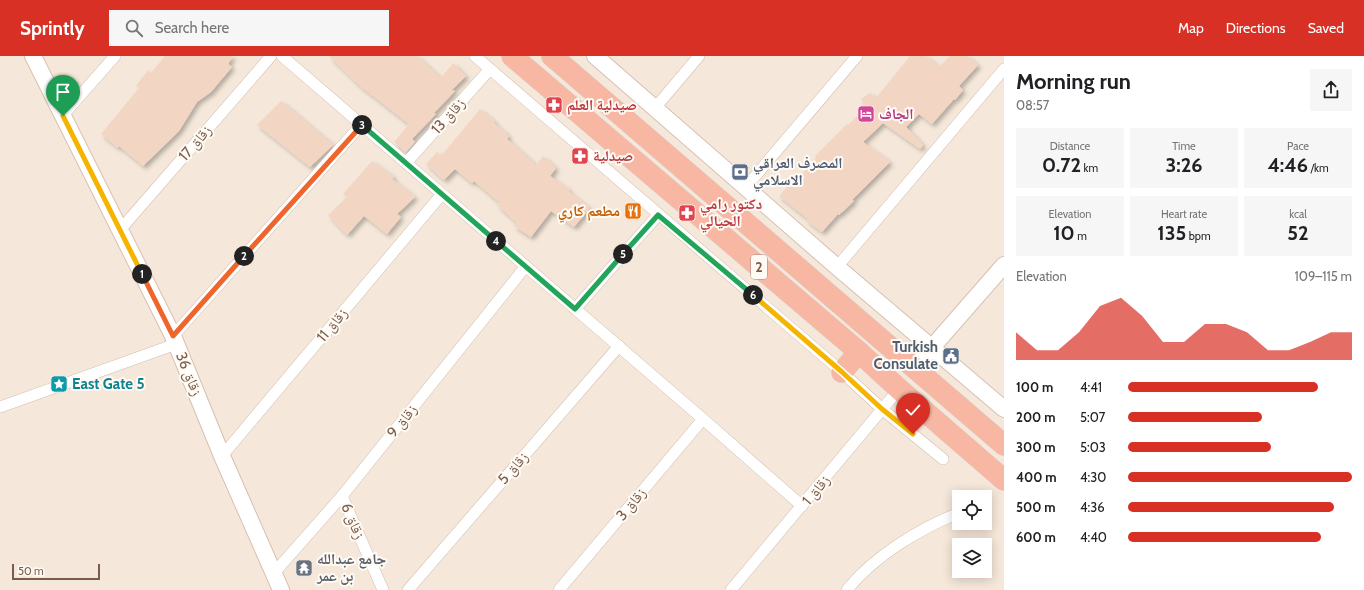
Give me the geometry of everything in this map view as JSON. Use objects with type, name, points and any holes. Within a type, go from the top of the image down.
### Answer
[{"type":"highway","name":"2","points":[[512,56],[859,352],[899,389],[1004,480]]},
{"type":"highway","name":"2","points":[[552,56],[1004,445]]},
{"type":"highway","points":[[842,372],[859,352]]},
{"type":"street","name":"زقاق 36","points":[[33,56],[174,340],[222,456],[281,590]]},
{"type":"street","points":[[63,116],[115,56]]},
{"type":"street","name":"زقاق 17","points":[[120,230],[271,56]]},
{"type":"street","points":[[282,56],[619,346],[802,506]]},
{"type":"street","points":[[475,56],[842,372],[882,409],[943,459]]},
{"type":"street","points":[[595,56],[836,267],[1004,408]]},
{"type":"street","points":[[655,108],[698,56]]},
{"type":"street","points":[[746,187],[857,56]]},
{"type":"street","name":"زقاق 13","points":[[406,163],[490,69]]},
{"type":"street","points":[[836,267],[1004,69]]},
{"type":"street","points":[[0,407],[174,340],[362,125]]},
{"type":"street","name":"زقاق 11","points":[[222,456],[442,194]]},
{"type":"street","points":[[575,309],[658,215]]},
{"type":"street","points":[[914,368],[1004,265]]},
{"type":"street","name":"زقاق 9","points":[[274,573],[342,496],[526,266]]},
{"type":"street","name":"زقاق 5","points":[[408,590],[619,346]]},
{"type":"street","name":"زقاق 1","points":[[731,590],[899,389]]},
{"type":"street","name":"زقاق 3","points":[[559,590],[703,419]]},
{"type":"street","name":"زقاق 6","points":[[342,496],[383,590]]},
{"type":"street","points":[[847,590],[865,571],[907,539],[933,524],[952,516]]},
{"type":"shaded area","points":[[0,56],[1004,56],[1004,590],[0,590]]},
{"type":"building","points":[[165,56],[233,56],[228,64],[232,67],[211,92],[197,102],[179,131],[143,166],[119,146],[118,148],[101,134],[139,88],[136,86],[148,70],[151,73]]},
{"type":"building","points":[[329,56],[417,56],[441,78],[453,63],[466,76],[452,90],[455,91],[434,113],[436,114],[412,139],[415,142],[406,152],[394,142],[409,124],[360,86]]},
{"type":"building","points":[[910,56],[926,56],[939,67],[950,56],[967,56],[978,65],[959,86],[963,90],[932,124],[919,114],[906,127],[923,145],[920,149],[883,123],[863,142],[890,162],[852,200],[854,201],[839,215],[838,214],[822,232],[779,196],[792,181],[794,183],[816,158],[815,156],[865,108],[861,99],[870,93],[876,98]]},
{"type":"building","points":[[281,101],[333,145],[310,167],[257,125]]},
{"type":"building","points":[[480,109],[509,136],[507,139],[536,165],[543,156],[556,168],[550,176],[570,190],[568,191],[590,208],[574,227],[551,211],[531,237],[514,226],[517,223],[497,205],[500,203],[474,181],[472,183],[455,169],[444,180],[426,164],[437,152],[441,156]]},
{"type":"building","points":[[372,161],[394,177],[392,179],[415,197],[397,214],[401,217],[387,234],[364,216],[347,235],[328,215],[347,197],[343,194]]},
{"type":"place","name":"صيدلية العلم","points":[[554,105]]},
{"type":"place","name":"الجاف","points":[[866,114]]},
{"type":"place","name":"صيدلية","points":[[580,156]]},
{"type":"place","name":"المصرف العراقي الاسلامي","points":[[740,172]]},
{"type":"place","name":"مطعم كاري","points":[[633,211]]},
{"type":"place","name":"دكتور رامي الحيالي","points":[[687,213]]},
{"type":"place","name":"Turkish Consulate","points":[[951,356]]},
{"type":"place","name":"East Gate 5","points":[[59,384]]},
{"type":"place","name":"جامع عبدالله بن عمر","points":[[304,568]]},
{"type":"route","points":[[63,116],[173,336],[362,125],[575,309],[658,215],[842,372],[882,409],[913,434]]}]
